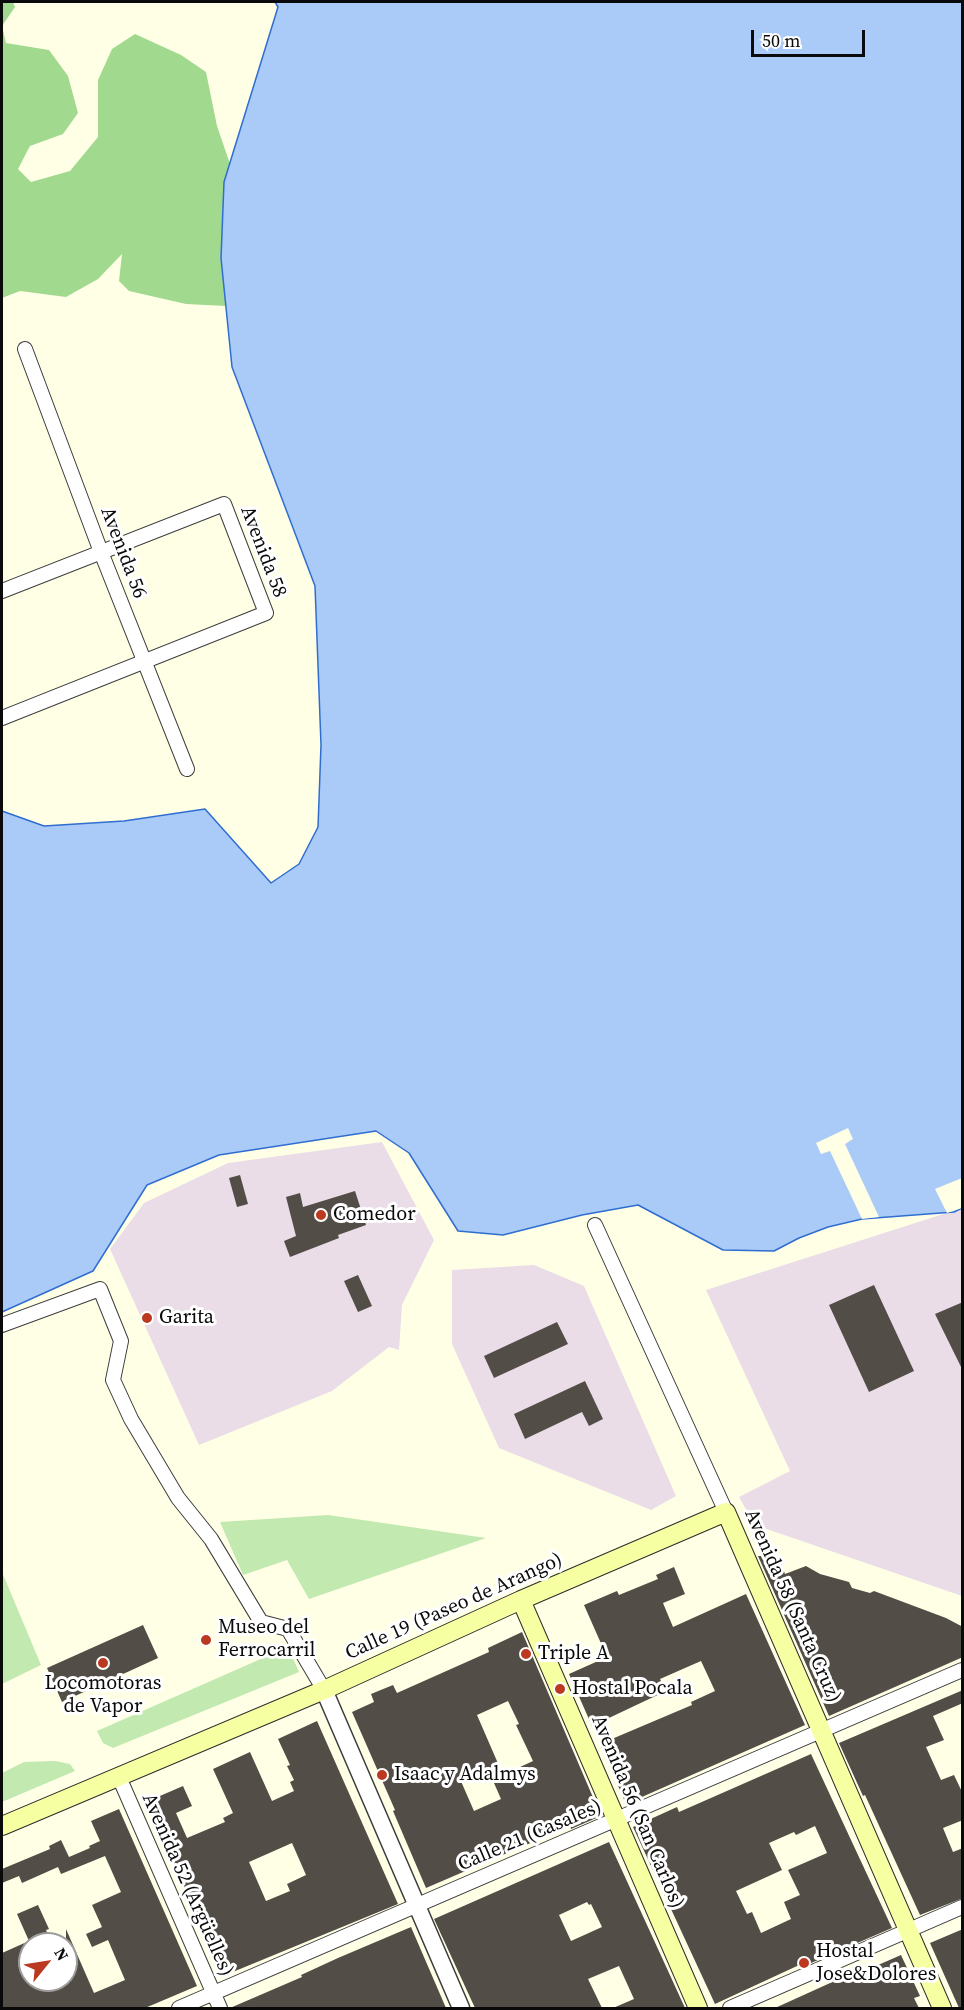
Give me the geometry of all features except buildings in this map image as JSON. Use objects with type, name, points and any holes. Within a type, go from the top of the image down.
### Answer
[{"type":"main road","name":"Calle 19 (Paseo de Arango)","points":[[2,1826],[324,1690],[521,1600],[726,1512]]},
{"type":"main road","name":"Avenida 58 (Santa Cruz)","points":[[726,1512],[942,2008]]},
{"type":"main road","name":"Avenida 56 (San Carlos)","points":[[521,1600],[698,2008]]},
{"type":"street","name":"Avenida 56","points":[[25,349],[101,552],[187,769]]},
{"type":"street","name":"Avenida 58","points":[[101,552],[224,504],[266,613],[145,662]]},
{"type":"street","points":[[2,591],[101,552]]},
{"type":"street","points":[[2,718],[145,662]]},
{"type":"street","name":"Avenida 58 (Santa Cruz)","points":[[595,1225],[726,1512]]},
{"type":"street","points":[[2,1325],[100,1289],[120,1341],[113,1380],[131,1419],[178,1498],[211,1539],[261,1622],[288,1629],[324,1690],[461,2008]]},
{"type":"street","name":"Calle 21 (Casales)","points":[[179,2008],[963,1670]]},
{"type":"street","name":"Avenida 52 (Argüelles)","points":[[119,1777],[220,2008]]},
{"type":"street","points":[[730,2008],[963,1907]]},
{"type":"shaded area","points":[[382,1142],[434,1240],[402,1305],[399,1350],[389,1347],[332,1391],[199,1445],[110,1249],[144,1203],[228,1163]]},
{"type":"shaded area","points":[[962,1208],[962,1596],[755,1525],[739,1497],[790,1471],[706,1290]]},
{"type":"shaded area","points":[[534,1265],[584,1286],[676,1496],[651,1510],[499,1448],[452,1344],[452,1270]]},
{"type":"green space","points":[[2,2],[13,2],[15,7],[2,26]]},
{"type":"green space","points":[[2,26],[6,43],[49,50],[68,76],[78,113],[63,134],[30,146],[18,169],[31,182],[70,171],[98,137],[98,80],[112,49],[135,34],[181,55],[206,72],[217,126],[230,164],[224,182],[221,258],[226,306],[186,304],[129,291],[119,281],[122,254],[98,279],[66,297],[20,291],[2,298]]},
{"type":"green space","points":[[328,1515],[486,1538],[309,1599],[287,1560],[243,1575],[220,1522]]},
{"type":"green space","points":[[2,1572],[41,1665],[2,1684]]},
{"type":"green space","points":[[288,1647],[299,1672],[113,1748],[103,1743],[97,1731]]},
{"type":"green space","points":[[55,1761],[70,1764],[75,1771],[2,1802],[2,1773],[24,1762]]},
{"type":"water","points":[[275,2],[962,2],[962,1208],[954,1212],[862,1219],[828,1227],[774,1251],[723,1250],[638,1205],[582,1215],[503,1235],[458,1231],[409,1153],[376,1131],[219,1155],[147,1185],[93,1271],[2,1312],[2,811],[44,826],[124,821],[205,809],[271,883],[299,864],[318,827],[321,745],[315,586],[232,367],[221,258],[224,182],[278,7]]},
{"type":"pier","points":[[848,1128],[853,1139],[845,1144],[879,1217],[862,1219],[830,1151],[821,1154],[816,1143]]},
{"type":"pier","points":[[962,1178],[962,1208],[947,1213],[935,1189]]},
{"type":"place","name":"Comedor","points":[[321,1215]]},
{"type":"place","name":"Garita","points":[[147,1318]]},
{"type":"place","name":"Museo del Ferrocarril","points":[[206,1640]]},
{"type":"place","name":"Triple A","points":[[526,1654]]},
{"type":"place","name":"Locomotoras de Vapor","points":[[103,1663]]},
{"type":"place","name":"Hostal Pocala","points":[[560,1689]]},
{"type":"place","name":"Isaac y Adalmys","points":[[382,1775]]},
{"type":"place","name":"Hostal Jose&Dolores","points":[[804,1963]]}]
